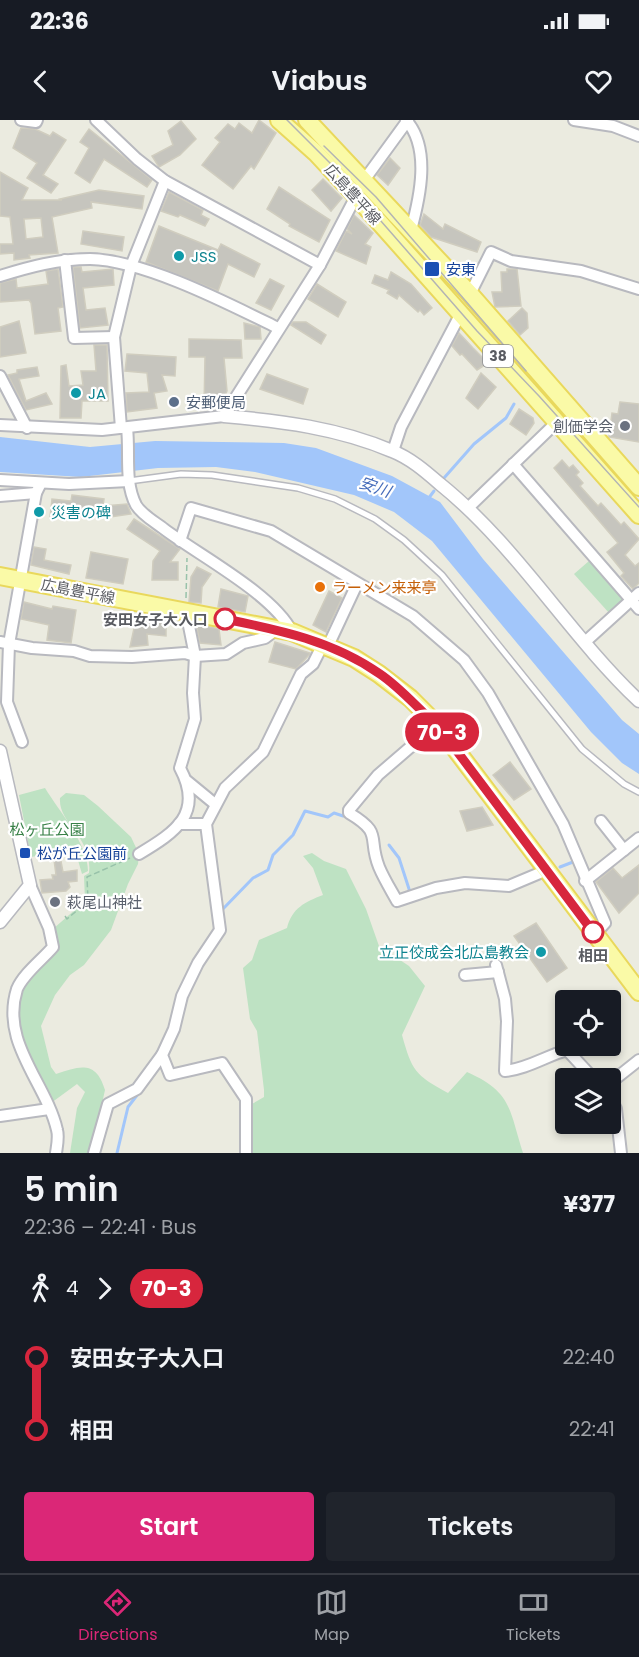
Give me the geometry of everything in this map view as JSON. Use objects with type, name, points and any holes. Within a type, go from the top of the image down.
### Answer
[{"type":"main road","name":"広島豊平線","points":[[279,120],[316,153],[357,197],[639,515]]},
{"type":"main road","name":"広島豊平線","points":[[306,120],[365,179],[470,294],[639,487]]},
{"type":"main road","name":"広島豊平線","points":[[0,576],[284,631],[326,645],[379,674],[410,698],[436,725],[639,992]]},
{"type":"street","points":[[21,120],[36,122],[37,120]]},
{"type":"street","points":[[96,120],[137,159],[165,181],[320,265]]},
{"type":"street","points":[[224,416],[320,265],[365,179],[407,120],[414,130],[421,165],[419,191],[411,230]]},
{"type":"street","points":[[574,120],[613,126],[639,136]]},
{"type":"street","points":[[5,643],[74,651],[90,656],[132,657],[185,653],[195,656],[226,654],[243,643],[284,631],[286,620],[269,604],[137,506],[129,478],[114,337],[131,266],[165,181]]},
{"type":"street","points":[[470,294],[491,252],[511,261],[581,271],[639,289]]},
{"type":"street","points":[[0,276],[32,266],[65,260],[92,259],[131,266],[222,300],[278,328]]},
{"type":"street","points":[[65,260],[74,338],[114,337]]},
{"type":"street","points":[[393,451],[401,427],[460,315]]},
{"type":"street","points":[[0,376],[27,428]]},
{"type":"street","points":[[0,425],[27,428],[125,429],[224,416],[291,422],[349,436],[393,451],[413,461],[469,507],[610,672],[639,701]]},
{"type":"street","points":[[469,507],[558,421]]},
{"type":"street","points":[[513,464],[635,596],[639,609]]},
{"type":"street","points":[[0,496],[38,488],[129,478]]},
{"type":"street","points":[[0,480],[38,488]]},
{"type":"street","points":[[22,742],[7,702],[5,643],[38,488]]},
{"type":"street","points":[[184,543],[191,508],[271,531],[413,616],[464,660],[488,693],[563,824],[585,881],[605,923],[595,934]]},
{"type":"street","points":[[94,1153],[108,1104],[137,1089],[162,1055],[174,1029],[182,996],[198,963],[220,930],[206,824],[215,804],[225,788],[263,752],[301,674],[313,664],[326,645],[357,584]]},
{"type":"street","points":[[585,642],[635,596]]},
{"type":"street","points":[[139,854],[160,841],[179,824],[188,808],[189,786],[180,768],[195,719],[193,693],[195,656],[186,611]]},
{"type":"street","points":[[436,725],[378,775],[349,810],[349,813],[368,825],[374,835],[379,867],[397,901],[436,888],[465,883],[509,886],[547,870]]},
{"type":"street","points":[[1,756],[5,790],[30,885],[49,928],[53,947],[17,989],[12,1025],[20,1055],[49,1109],[58,1134],[56,1153]]},
{"type":"street","points":[[186,781],[215,804]]},
{"type":"street","points":[[601,821],[624,849]]},
{"type":"street","points":[[179,824],[206,824]]},
{"type":"street","points":[[585,881],[639,838]]},
{"type":"street","points":[[0,922],[30,885]]},
{"type":"street","points":[[465,975],[497,968],[505,999],[507,1021],[505,1071],[515,1070],[544,1056],[567,1050],[584,1068]]},
{"type":"street","points":[[162,1055],[170,1075],[222,1063],[246,1099],[246,1153]]},
{"type":"street","points":[[621,1074],[639,1060]]},
{"type":"street","points":[[0,1116],[49,1109]]},
{"type":"street","points":[[619,1134],[621,1153]]},
{"type":"lane","points":[[129,478],[181,474],[234,478],[298,488],[336,499],[375,519],[404,540],[442,575],[582,749],[624,784],[639,792]]},
{"type":"path","points":[[184,543],[186,611]]},
{"type":"path","points":[[65,916],[67,919],[88,901],[87,877],[139,854]]},
{"type":"green space","points":[[589,561],[625,600],[610,614],[574,574]]},
{"type":"green space","name":"松ヶ丘公園","points":[[45,788],[72,828],[83,850],[88,871],[82,874],[75,850],[31,857],[19,795]]},
{"type":"green space","points":[[66,793],[84,795],[98,806],[131,837],[139,854],[138,864],[111,930],[84,965],[70,975],[55,995],[41,1026],[51,1067],[56,1074],[86,1068],[97,1074],[105,1090],[91,1153],[70,1153],[77,1108],[85,1092],[77,1084],[51,1103],[29,1063],[15,1016],[16,1001],[21,989],[57,945],[53,929],[85,901],[84,876],[89,873],[89,860],[86,849],[61,807],[60,798]]},
{"type":"green space","points":[[312,853],[324,861],[346,869],[366,909],[379,946],[409,966],[425,986],[402,1035],[416,1071],[448,1093],[467,1072],[493,1087],[507,1104],[523,1153],[253,1153],[252,1104],[264,1097],[264,1090],[257,1031],[250,1019],[243,968],[252,960],[259,940],[287,928],[292,915],[300,907],[323,895],[313,868],[303,856]]},
{"type":"water","name":"安川","points":[[0,437],[90,447],[155,441],[284,443],[316,448],[392,476],[440,502],[483,559],[622,720],[639,734],[639,774],[622,763],[591,732],[432,541],[394,512],[354,495],[255,472],[216,467],[158,468],[81,477],[0,472]]},
{"type":"building","points":[[259,120],[276,133],[254,169],[251,166],[233,189],[202,165],[220,142],[215,138],[228,124],[235,129],[239,123],[252,133]]},
{"type":"building","points":[[181,121],[196,139],[180,155],[159,167],[152,156],[173,145],[168,131]]},
{"type":"building","points":[[21,128],[35,129],[50,136],[53,132],[66,140],[43,175],[58,184],[51,193],[27,178],[37,163],[13,148]]},
{"type":"building","points":[[89,129],[152,180],[147,187],[104,159],[90,183],[75,173],[89,148],[80,142]]},
{"type":"building","points":[[390,158],[400,168],[388,185],[377,175]]},
{"type":"building","points":[[0,172],[28,188],[22,200],[62,200],[60,199],[99,190],[144,196],[142,209],[91,202],[92,208],[52,217],[58,253],[29,255],[30,258],[14,260],[14,253],[0,254],[0,244],[13,244],[10,217],[0,216]],"holes":[[[41,218],[43,237],[26,239],[24,219]]]},
{"type":"building","points":[[323,179],[342,198],[331,211],[312,190]]},
{"type":"building","points":[[279,187],[330,220],[319,242],[289,226],[290,224],[267,209]]},
{"type":"building","points":[[169,192],[203,210],[201,215],[209,219],[205,226],[180,215],[178,217],[161,211]]},
{"type":"building","points":[[424,214],[443,229],[445,224],[481,242],[477,252],[431,237],[420,225]]},
{"type":"building","points":[[354,215],[373,233],[365,244],[371,247],[366,264],[336,251],[346,231],[352,234],[347,229]]},
{"type":"building","name":"JSS","points":[[159,226],[218,250],[221,244],[260,264],[254,277],[228,264],[218,291],[146,262]]},
{"type":"building","points":[[83,231],[124,237],[122,251],[81,244]]},
{"type":"building","points":[[73,267],[81,267],[82,272],[113,269],[114,285],[83,288],[86,310],[105,308],[108,325],[80,328]]},
{"type":"building","points":[[58,269],[63,307],[58,308],[61,331],[35,334],[29,300],[0,302],[0,283],[16,279],[17,288],[48,284],[46,271]]},
{"type":"building","points":[[507,269],[517,269],[521,306],[495,307],[492,292],[502,292],[501,272],[507,272]]},
{"type":"building","points":[[391,272],[411,284],[432,308],[424,315],[399,295],[397,299],[387,293],[389,290],[372,283],[375,275],[388,280]]},
{"type":"building","points":[[270,279],[284,286],[271,310],[256,303]]},
{"type":"building","points":[[317,284],[346,302],[338,317],[308,299]]},
{"type":"building","points":[[522,308],[527,313],[528,328],[520,335],[508,321]]},
{"type":"building","points":[[19,321],[26,353],[0,357],[0,327]]},
{"type":"building","points":[[293,322],[306,322],[326,335],[321,344],[291,325]]},
{"type":"building","points":[[244,323],[260,327],[261,339],[245,339]]},
{"type":"building","points":[[459,333],[488,363],[477,370],[462,354],[460,355],[452,346]]},
{"type":"building","points":[[189,339],[241,340],[242,358],[224,358],[227,391],[221,405],[204,407],[205,357],[189,357]]},
{"type":"building","points":[[94,345],[107,345],[108,401],[82,401],[81,418],[60,418],[61,366],[66,365],[69,386],[83,385],[81,371],[96,371]]},
{"type":"building","points":[[127,354],[176,357],[175,376],[162,375],[167,391],[154,393],[157,408],[127,412],[126,393],[149,392],[147,373],[125,371]]},
{"type":"building","points":[[37,367],[39,376],[19,379],[26,401],[46,393],[52,404],[26,410],[8,375],[17,373],[17,370]]},
{"type":"building","points":[[481,373],[496,387],[478,409],[466,398]]},
{"type":"building","points":[[267,374],[308,389],[303,404],[260,389]]},
{"type":"building","name":"創価学会","points":[[620,402],[639,404],[639,442],[609,437],[612,413],[618,414]]},
{"type":"building","points":[[519,409],[533,418],[534,423],[526,435],[510,424]]},
{"type":"building","points":[[562,460],[569,468],[573,465],[579,472],[576,475],[583,483],[580,486],[598,506],[601,503],[621,525],[624,522],[639,539],[625,555],[635,566],[639,563],[639,583],[633,589],[621,576],[624,573],[607,552],[618,543],[554,468]]},
{"type":"building","points":[[72,495],[104,499],[103,506],[127,504],[131,514],[110,517],[68,513],[67,518],[50,517],[52,499],[71,501]]},
{"type":"building","points":[[134,519],[180,549],[170,562],[178,562],[178,580],[152,580],[153,561],[160,551],[127,529]]},
{"type":"building","points":[[34,547],[46,549],[44,560],[71,565],[69,574],[31,565]]},
{"type":"building","points":[[91,552],[128,559],[123,584],[86,578]]},
{"type":"building","points":[[197,567],[211,574],[202,587],[201,603],[189,602],[191,577]]},
{"type":"building","points":[[221,589],[248,596],[245,612],[218,607]]},
{"type":"building","points":[[329,591],[342,598],[326,632],[313,625]]},
{"type":"building","points":[[24,602],[52,609],[53,606],[76,610],[71,643],[47,640],[49,625],[21,619]]},
{"type":"building","points":[[149,615],[166,618],[166,636],[147,634],[148,645],[130,647],[136,619],[149,620]]},
{"type":"building","points":[[196,624],[219,629],[221,645],[200,643]]},
{"type":"building","points":[[275,642],[310,654],[296,669],[269,662]]},
{"type":"building","points":[[510,762],[531,789],[514,800],[493,775]]},
{"type":"building","points":[[482,807],[493,825],[467,831],[460,811]]},
{"type":"building","points":[[59,851],[63,872],[77,870],[77,881],[68,882],[70,887],[66,891],[42,893],[40,880],[53,879],[52,875],[56,875],[53,852]]},
{"type":"building","points":[[639,865],[639,893],[619,913],[596,882],[613,868],[622,878]]},
{"type":"building","name":"立正佼成会北広島教会","points":[[536,923],[567,968],[547,982],[514,936]]},
{"type":"waterway","points":[[444,478],[474,444],[506,418],[514,404]]},
{"type":"waterway","points":[[428,499],[434,491]]},
{"type":"waterway","points":[[221,911],[253,878],[268,870],[273,855],[293,835],[305,811],[328,817],[334,813],[343,816]]},
{"type":"waterway","points":[[389,845],[399,858],[410,892]]},
{"type":"waterway","points":[[560,867],[573,862]]},
{"type":"waterway","points":[[117,1153],[128,1107],[138,1094]]},
{"type":"tram line","points":[[287,120],[332,165],[477,331],[639,507]]},
{"type":"tram line","points":[[324,146],[376,197],[526,371]]},
{"type":"bus line","name":"70-3","points":[[225,619],[292,632],[323,644],[354,658],[410,698],[438,726],[593,932]]},
{"type":"place","name":"JSS","points":[[179,256]]},
{"type":"place","name":"安東","points":[[432,269]]},
{"type":"place","name":"JA","points":[[76,393]]},
{"type":"place","name":"安郵便局","points":[[174,402]]},
{"type":"place","name":"創価学会","points":[[625,426]]},
{"type":"place","name":"災害の碑","points":[[39,512]]},
{"type":"place","name":"ラーメン来来亭","points":[[320,587]]},
{"type":"place","name":"安田女子大入口","points":[[225,619]]},
{"type":"place","name":"松が丘公園前","points":[[25,853]]},
{"type":"place","name":"萩尾山神社","points":[[55,902]]},
{"type":"place","name":"相田","points":[[593,932]]},
{"type":"place","name":"立正佼成会北広島教会","points":[[541,952]]}]
